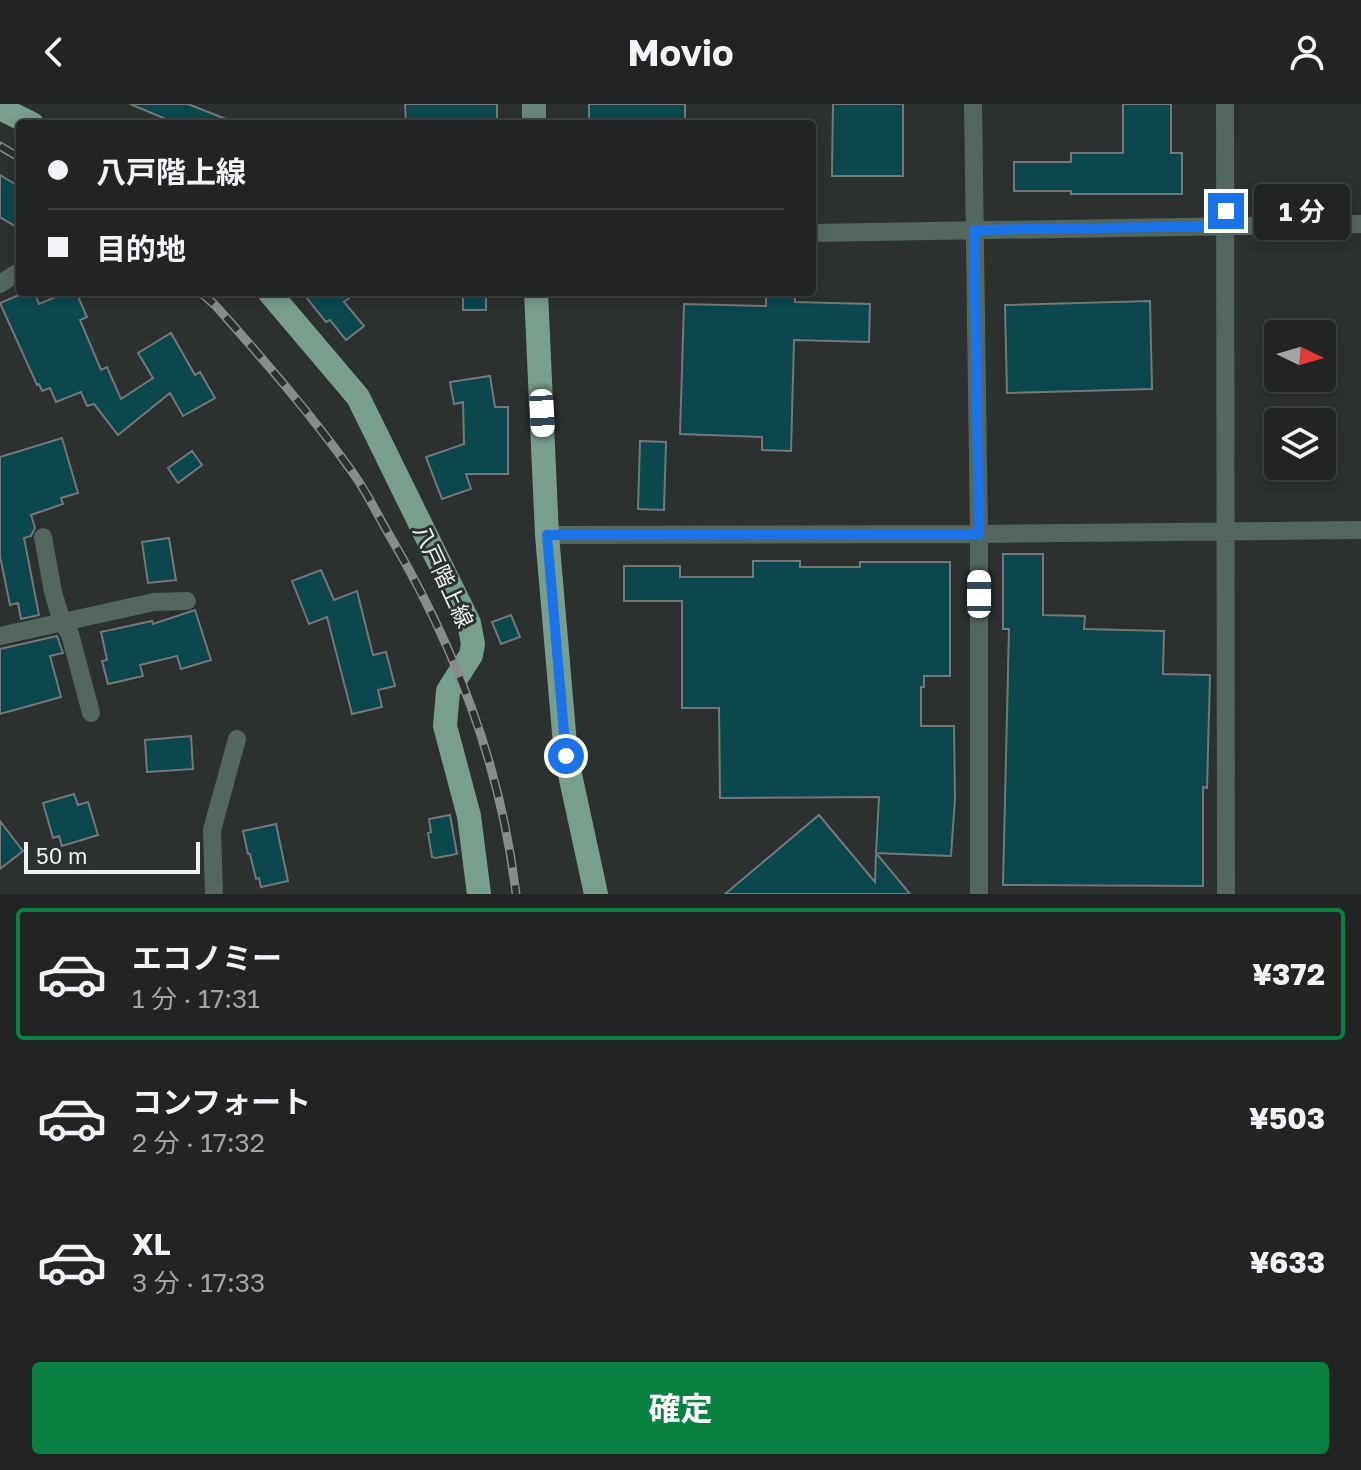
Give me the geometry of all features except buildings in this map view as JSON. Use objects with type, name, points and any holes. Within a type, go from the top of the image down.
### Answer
[{"type":"main road","points":[[0,108],[24,120]]},
{"type":"main road","name":"八戸階上線","points":[[272,296],[358,397],[469,623],[473,644],[471,655],[448,691],[445,726],[469,816],[479,894]]},
{"type":"main road","points":[[536,296],[547,535],[566,756],[596,894]]},
{"type":"street","points":[[973,104],[979,534],[979,894]]},
{"type":"street","points":[[1225,104],[1226,894]]},
{"type":"street","points":[[816,233],[1361,224]]},
{"type":"street","points":[[547,535],[1361,530]]},
{"type":"street","points":[[43,537],[53,592],[62,622],[70,634],[91,713]]},
{"type":"street","points":[[0,636],[154,602],[187,601]]},
{"type":"street","points":[[214,894],[212,830],[237,739]]},
{"type":"railway","points":[[0,146],[16,156]]},
{"type":"railway","points":[[205,296],[269,366],[337,451],[362,487],[411,573],[471,706],[499,798],[516,894]]},
{"type":"route","points":[[566,756],[547,535],[979,534],[974,230],[1226,226],[1226,211]]}]
